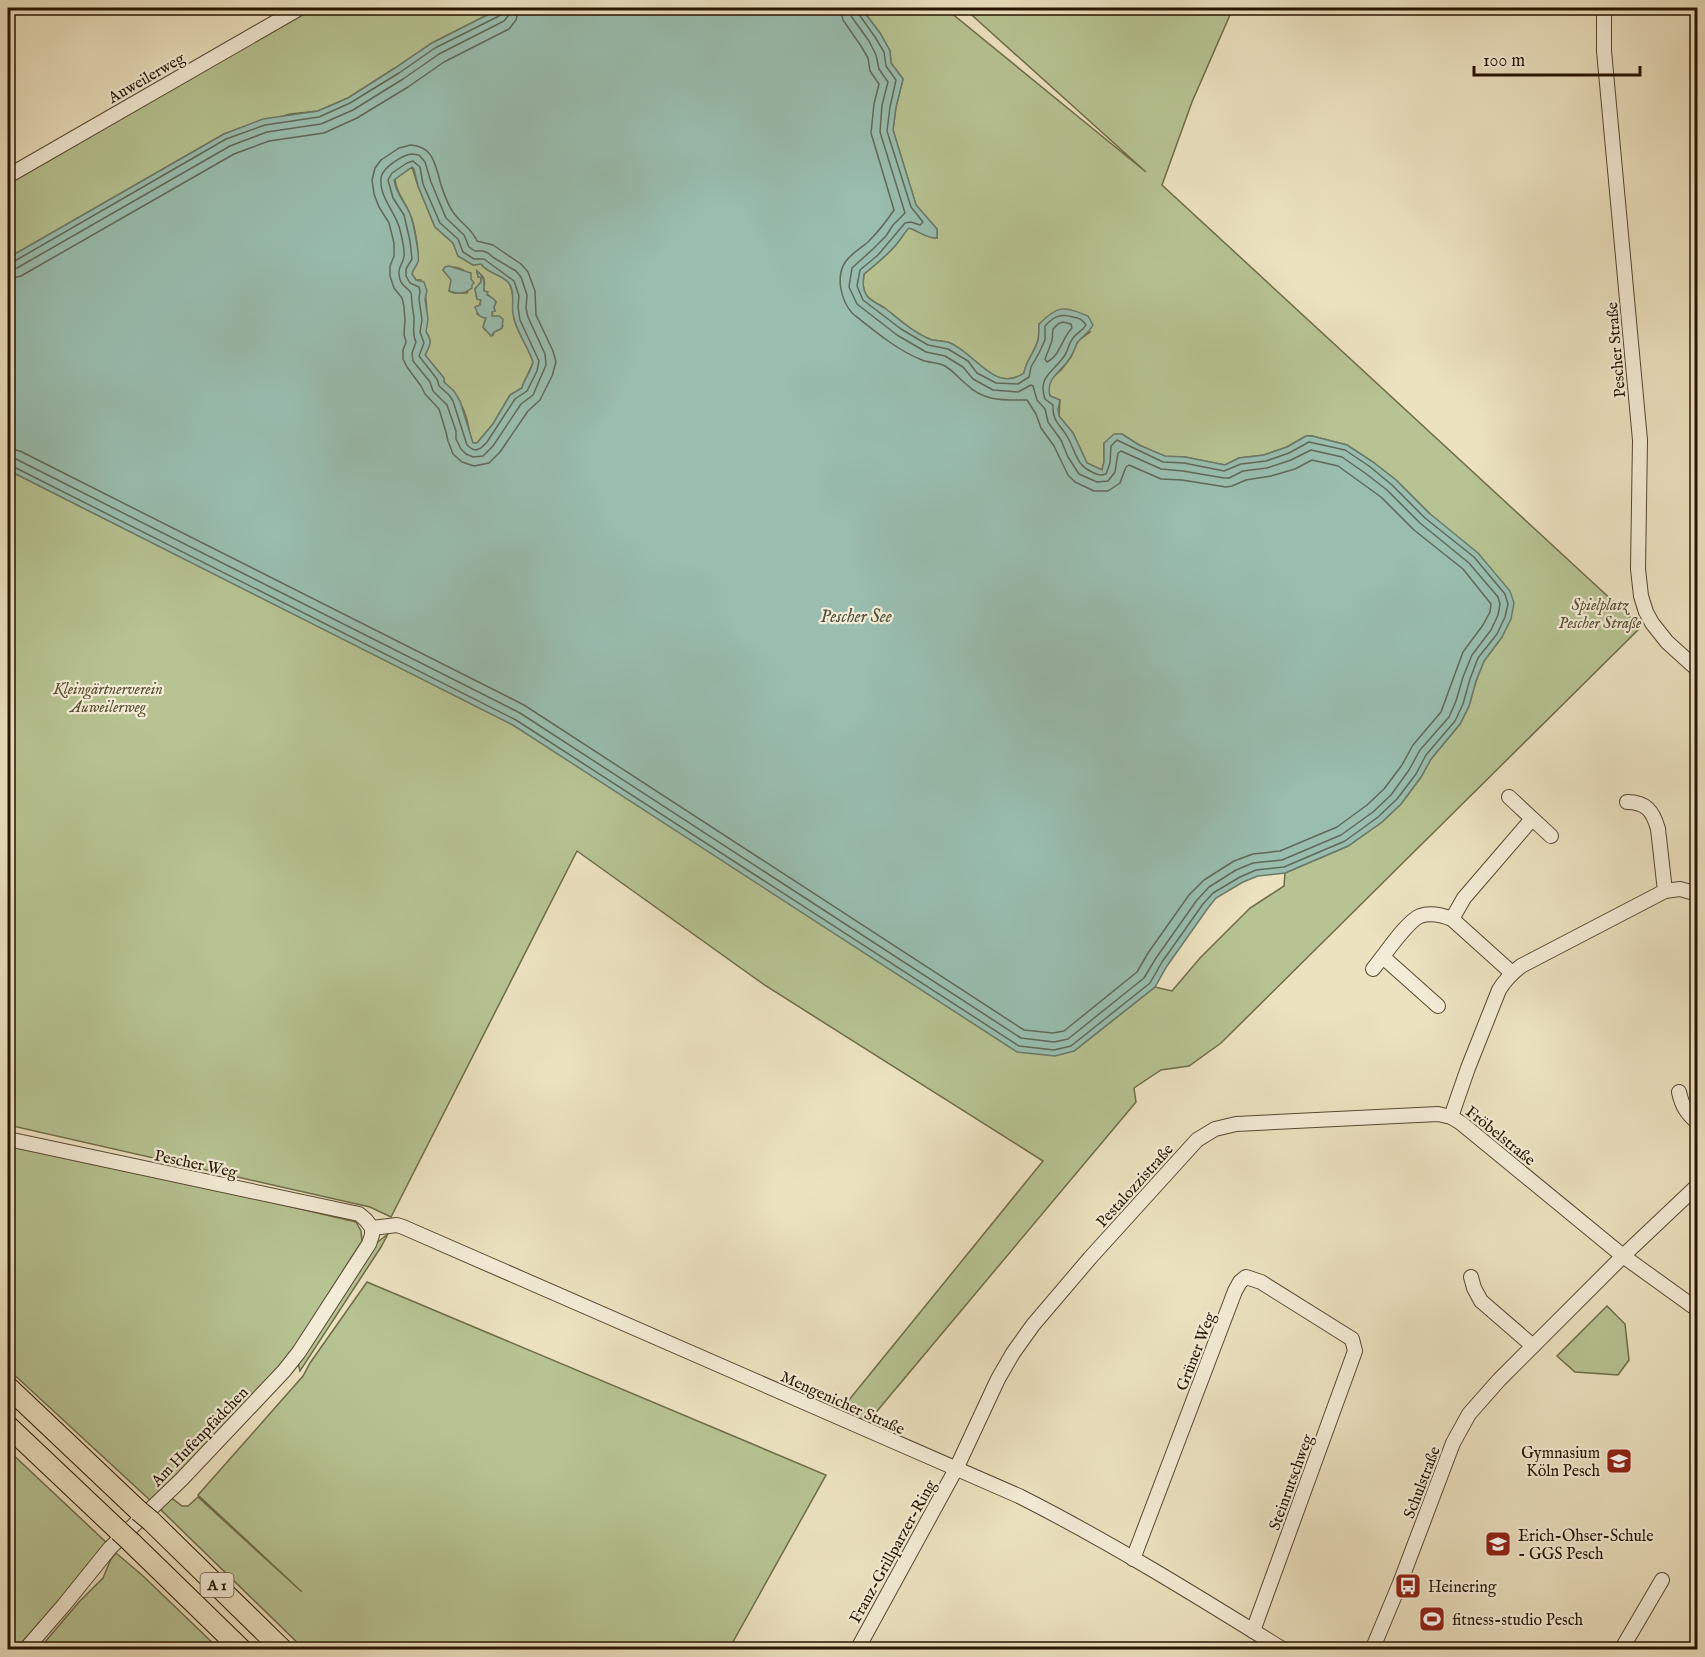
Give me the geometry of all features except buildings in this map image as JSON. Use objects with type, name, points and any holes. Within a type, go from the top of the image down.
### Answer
[{"type":"highway","name":"A 1","points":[[8,1387],[283,1650]]},
{"type":"highway","name":"A 1","points":[[8,1426],[242,1650]]},
{"type":"street","name":"Auweilerweg","points":[[8,176],[300,8]]},
{"type":"street","name":"Pescher Straße","points":[[1604,8],[1604,51],[1640,440],[1638,569],[1641,596],[1646,612],[1667,642],[1698,670]]},
{"type":"street","points":[[1509,797],[1551,836]]},
{"type":"street","points":[[1627,802],[1637,802],[1649,809],[1656,820],[1665,891],[1680,889],[1698,894]]},
{"type":"street","points":[[1452,919],[1464,898],[1532,819]]},
{"type":"street","name":"Fröbelstraße","points":[[1665,891],[1521,966],[1504,981],[1468,1068],[1451,1117],[1623,1256],[1698,1310]]},
{"type":"street","points":[[1373,969],[1410,923],[1420,916],[1442,915],[1452,919],[1512,973]]},
{"type":"street","points":[[1383,957],[1438,1006]]},
{"type":"street","points":[[1680,1092],[1684,1108],[1689,1116],[1698,1123]]},
{"type":"street","name":"Pestalozzistraße","points":[[956,1469],[998,1379],[1033,1325],[1197,1140],[1215,1129],[1236,1124],[1438,1114],[1451,1117]]},
{"type":"street","name":"Pescher Weg","points":[[8,1139],[358,1214],[372,1228]]},
{"type":"street","name":"Schulstraße","points":[[1372,1650],[1453,1443],[1463,1423],[1486,1394],[1533,1346],[1698,1185]]},
{"type":"street","name":"Mengenicher Straße","points":[[372,1228],[397,1225],[403,1227],[1045,1509],[1284,1650]]},
{"type":"street","name":"Am Hufenpfädchen","points":[[25,1650],[110,1548],[181,1480],[284,1371],[299,1352],[369,1244],[372,1228]]},
{"type":"street","points":[[1471,1276],[1481,1301],[1533,1346]]},
{"type":"street","name":"Grüner Weg","points":[[1132,1559],[1240,1282],[1246,1277],[1261,1282],[1352,1339],[1354,1344]]},
{"type":"street","name":"Steinrutschweg","points":[[1253,1631],[1355,1351],[1354,1344]]},
{"type":"street","name":"Franz-Grillparzer-Ring","points":[[857,1650],[956,1469]]},
{"type":"street","points":[[1621,1650],[1662,1580]]},
{"type":"green space","points":[[313,8],[501,8],[432,43],[348,98],[318,111],[290,114],[224,134],[8,258],[8,182]]},
{"type":"green space","points":[[861,8],[945,8],[1146,172],[964,8],[1233,8],[1192,102],[1162,185],[1641,627],[1221,1043],[1189,1066],[1161,1070],[1134,1088],[1136,1102],[867,1423],[840,1411],[1043,1161],[766,986],[577,851],[391,1217],[370,1207],[8,1125],[8,470],[513,725],[1074,1051],[1155,987],[1172,991],[1200,958],[1250,908],[1284,886],[1285,873],[1348,846],[1382,822],[1401,804],[1431,759],[1460,724],[1469,706],[1484,661],[1502,637],[1429,513],[1396,480],[1373,462],[1347,445],[1312,436],[1306,436],[1287,447],[1264,455],[1239,458],[1225,465],[1185,457],[1165,457],[1122,434],[1104,443],[1102,470],[1087,463],[1073,433],[1059,416],[1060,400],[1050,396],[1048,389],[1051,379],[1071,357],[1078,341],[1090,332],[1039,324],[1038,340],[1024,373],[1003,379],[985,370],[950,343],[932,340],[920,334],[869,298],[865,293],[864,274],[891,251],[909,227],[934,238],[937,238],[937,229],[916,205],[893,130],[903,79],[891,63],[890,51],[880,33]]},
{"type":"green space","points":[[412,167],[435,227],[453,243],[458,256],[473,265],[481,264],[505,279],[512,290],[514,319],[533,362],[522,388],[510,395],[493,424],[477,443],[472,441],[466,416],[457,397],[425,355],[430,343],[426,332],[426,299],[421,280],[416,280],[412,274],[418,257],[416,238],[412,218],[399,193],[395,179]],"holes":[[[451,267],[468,274],[471,285],[467,293],[449,291],[452,280],[443,270]],[[477,271],[484,278],[484,291],[496,302],[492,316],[496,317],[503,326],[493,335],[483,327],[486,318],[477,314],[481,300],[477,299],[475,289],[481,282]]]},
{"type":"green space","points":[[8,1145],[356,1222],[361,1231],[362,1241],[282,1367],[152,1502],[8,1369]]},
{"type":"green space","points":[[388,1234],[300,1371],[298,1363],[375,1244]]},
{"type":"green space","points":[[367,1282],[826,1475],[729,1649],[304,1649],[161,1510],[160,1508],[168,1500],[173,1499],[182,1506],[188,1506],[198,1497],[302,1592],[198,1495],[303,1376]]},
{"type":"green space","points":[[1607,1306],[1625,1324],[1629,1360],[1618,1375],[1575,1372],[1557,1356]]},
{"type":"green space","points":[[8,1450],[109,1545],[15,1650],[8,1649]]},
{"type":"green space","points":[[116,1553],[219,1649],[39,1649],[103,1578]]},
{"type":"water","name":"Pescher See","points":[[501,8],[861,8],[880,33],[890,51],[891,63],[903,79],[893,130],[916,205],[937,229],[937,238],[934,238],[909,228],[891,251],[864,274],[863,283],[867,296],[920,334],[932,340],[950,343],[994,375],[1004,378],[1013,378],[1024,373],[1038,340],[1039,324],[1051,313],[1067,309],[1088,316],[1093,325],[1077,343],[1068,361],[1052,379],[1049,389],[1050,396],[1060,400],[1059,416],[1073,433],[1087,463],[1102,470],[1104,443],[1114,434],[1122,434],[1139,445],[1165,456],[1185,457],[1225,465],[1239,458],[1264,455],[1287,447],[1306,436],[1312,436],[1347,445],[1373,462],[1396,480],[1429,513],[1478,553],[1510,591],[1514,603],[1511,619],[1502,637],[1484,661],[1469,706],[1460,724],[1431,759],[1401,804],[1382,822],[1348,846],[1285,873],[1258,876],[1216,898],[1167,966],[1155,987],[1074,1051],[1055,1056],[1017,1052],[513,725],[8,470],[8,258],[224,134],[263,119],[318,111],[348,98],[432,43]],"holes":[[[412,167],[418,186],[435,227],[453,243],[458,256],[473,265],[481,264],[508,282],[513,293],[515,321],[533,362],[522,388],[510,395],[493,424],[477,443],[473,443],[460,401],[425,355],[430,341],[426,332],[428,319],[425,299],[427,291],[424,282],[416,280],[412,274],[418,262],[416,238],[410,214],[394,180]]]},
{"type":"water","points":[[449,266],[471,273],[474,283],[472,288],[461,293],[449,291],[451,280],[443,270]]},
{"type":"water","points":[[477,271],[483,278],[484,291],[488,292],[487,295],[496,302],[492,316],[499,316],[503,319],[502,328],[491,336],[483,327],[486,318],[480,316],[475,307],[480,305],[481,300],[477,299],[475,289],[481,282]]},
{"type":"place","name":"Gymnasium Köln Pesch","points":[[1619,1461]]},
{"type":"place","name":"Erich-Ohser-Schule - GGS Pesch","points":[[1498,1544]]},
{"type":"place","name":"Heinering","points":[[1408,1586]]},
{"type":"place","name":"fitness-studio Pesch","points":[[1432,1619]]},
{"type":"park label","name":"Spielplatz Pescher Straße","points":[[1600,613]]},
{"type":"park label","name":"Kleingärtnerverein Auweilerweg","points":[[108,697]]}]
